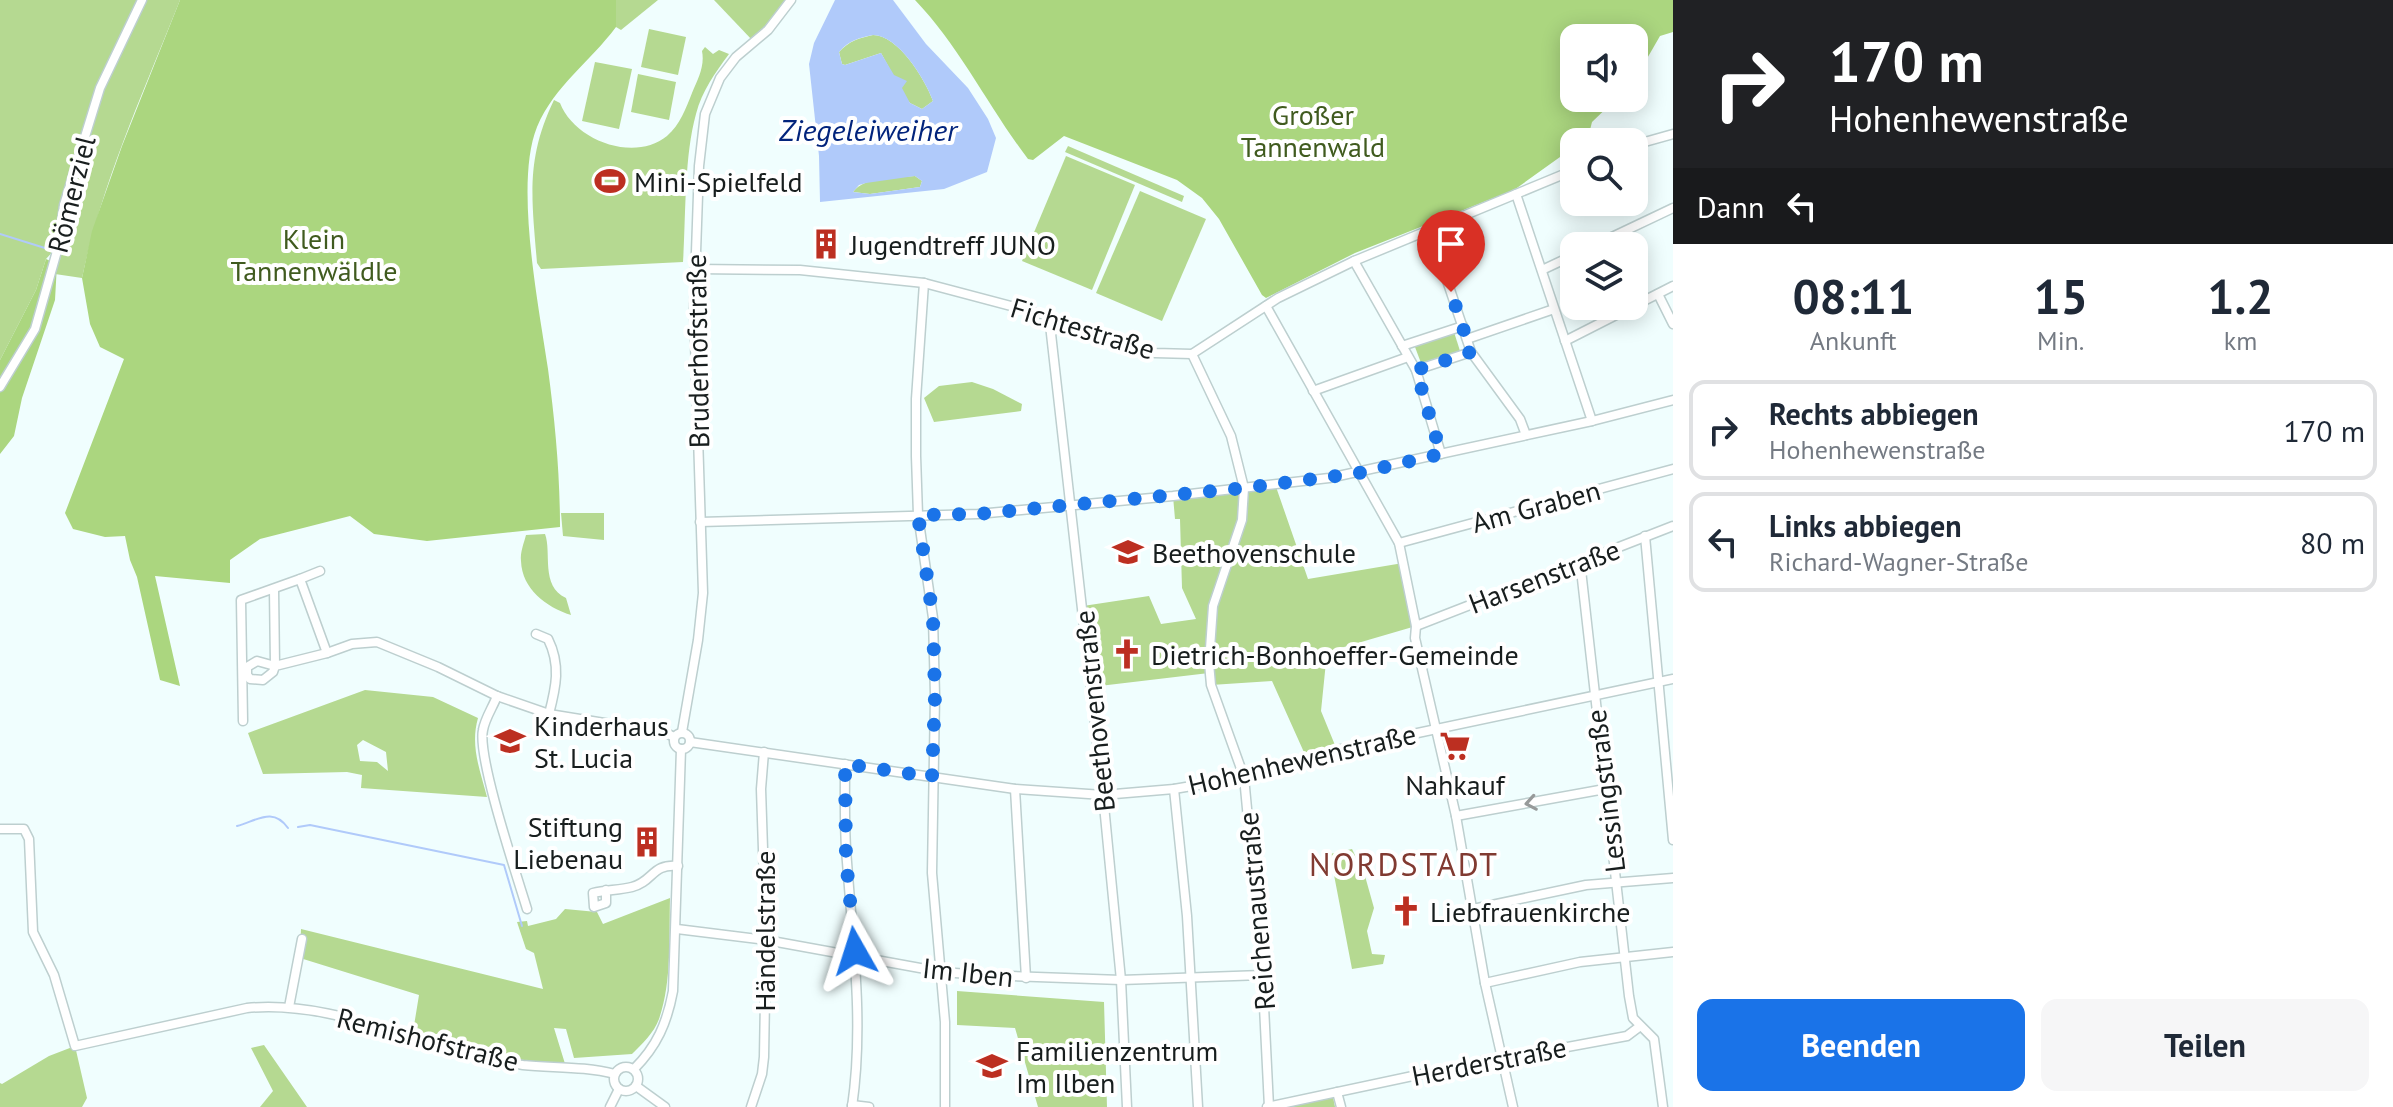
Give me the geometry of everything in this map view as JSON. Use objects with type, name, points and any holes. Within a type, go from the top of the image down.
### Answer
[{"type":"street","name":"Römerziel","points":[[0,387],[35,329],[59,244],[64,205],[100,88],[142,0]]},
{"type":"street","name":"Bruderhofstraße","points":[[678,735],[701,625],[703,581],[694,362],[702,135],[712,94],[736,57],[768,30],[791,0]]},
{"type":"street","points":[[1648,141],[1673,134]]},
{"type":"street","name":"Fichtestraße","points":[[695,269],[800,270],[924,283],[1049,316],[1135,349],[1192,354],[1266,306],[1354,261],[1560,176]]},
{"type":"street","points":[[1516,194],[1592,421]]},
{"type":"street","points":[[1622,232],[1673,208]]},
{"type":"street","points":[[1430,230],[1471,352],[1520,419],[1526,435]]},
{"type":"street","points":[[1354,261],[1416,370],[1441,454]]},
{"type":"street","points":[[1542,270],[1560,262]]},
{"type":"street","points":[[924,283],[916,399],[918,515],[933,618],[932,873],[945,1022],[945,1107]]},
{"type":"street","points":[[1565,341],[1673,286]]},
{"type":"street","points":[[1658,294],[1673,324]]},
{"type":"street","points":[[1266,306],[1399,543],[1416,626],[1415,638],[1456,816],[1485,983],[1513,1107]]},
{"type":"street","points":[[1467,339],[1554,309]]},
{"type":"street","name":"Beethovenstraße","points":[[1049,316],[1103,795],[1121,980],[1127,1107]]},
{"type":"street","points":[[1402,346],[1463,326]]},
{"type":"street","points":[[1416,370],[1471,352]]},
{"type":"street","name":"Reichenaustraße","points":[[1192,354],[1231,436],[1244,488],[1242,520],[1213,606],[1209,652],[1211,685],[1244,777],[1262,975],[1268,1107]]},
{"type":"street","points":[[1313,391],[1408,357]]},
{"type":"street","points":[[700,522],[978,514],[1244,488],[1359,473],[1673,400]]},
{"type":"street","name":"Am Graben","points":[[1399,543],[1673,469]]},
{"type":"street","name":"Harsenstraße","points":[[1416,626],[1673,526]]},
{"type":"street","points":[[1645,536],[1673,840]]},
{"type":"street","name":"Lessingstraße","points":[[1580,561],[1633,1018],[1654,1039],[1663,1107]]},
{"type":"street","points":[[243,721],[245,666],[241,600],[320,571]]},
{"type":"street","points":[[300,579],[327,653]]},
{"type":"street","points":[[245,666],[250,679],[257,681],[268,677],[275,666],[274,589]]},
{"type":"street","points":[[536,634],[548,639],[556,657],[557,678],[549,714]]},
{"type":"street","points":[[245,666],[257,661],[275,666],[352,644],[377,642],[497,696],[549,714],[688,736],[690,742],[681,749]]},
{"type":"street","name":"Hohenhewenstraße","points":[[690,742],[1015,789],[1103,795],[1174,789],[1244,777],[1337,750],[1673,679]]},
{"type":"street","points":[[497,696],[483,728],[482,743],[527,909]]},
{"type":"street","points":[[678,735],[674,744],[681,749]]},
{"type":"street","points":[[634,1069],[654,1047],[667,1021],[673,991],[681,749]]},
{"type":"street","name":"Händelstraße","points":[[751,1107],[764,1057],[766,940],[761,789],[764,752]]},
{"type":"street","points":[[845,764],[846,859],[856,957],[858,1047],[852,1106],[869,1107]]},
{"type":"street","points":[[1015,789],[1026,978]]},
{"type":"street","points":[[1174,789],[1192,978],[1198,1107]]},
{"type":"street","points":[[1456,816],[1605,789]]},
{"type":"street","name":"Remishofstraße","points":[[0,829],[24,829],[29,839],[33,932],[54,975],[75,1046],[247,1008],[289,1007],[328,1013],[522,1065],[599,1070],[615,1074]]},
{"type":"street","points":[[606,890],[634,887],[661,866],[678,866]]},
{"type":"street","points":[[1473,909],[1586,885],[1673,878]]},
{"type":"street","name":"Im Iben","points":[[677,929],[766,940],[942,972],[1121,980],[1262,975]]},
{"type":"street","points":[[289,1007],[302,939]]},
{"type":"street","points":[[1485,983],[1580,962],[1673,952]]},
{"type":"street","name":"Herderstraße","points":[[1268,1107],[1502,1057],[1627,1036],[1639,1027]]},
{"type":"street","points":[[623,1066],[634,1069],[638,1074],[636,1086],[625,1091],[619,1089],[614,1080],[615,1074],[623,1066]]},
{"type":"street","points":[[636,1086],[665,1107]]},
{"type":"street","points":[[610,1107],[619,1089]]},
{"type":"street","points":[[1337,1092],[1341,1107]]},
{"type":"green space","points":[[0,0],[180,0],[112,172],[82,278],[55,274],[58,246],[46,259],[36,290],[0,360]]},
{"type":"green space","name":"Klein Tannenwäldle","points":[[180,0],[616,0],[616,27],[553,99],[537,127],[530,151],[530,246],[553,408],[560,527],[427,541],[374,534],[350,516],[260,539],[230,560],[230,583],[155,576],[180,686],[160,680],[125,536],[105,537],[73,529],[65,513],[124,359],[100,347],[90,324],[82,278],[92,231]]},
{"type":"green space","points":[[616,0],[658,0],[621,30],[616,27]]},
{"type":"green space","points":[[714,0],[791,0],[753,41]]},
{"type":"green space","name":"Großer Tannenwald","points":[[915,0],[1673,0],[1673,32],[1660,36],[1648,57],[1648,24],[1560,24],[1560,112],[1602,112],[1590,128],[1560,128],[1560,157],[1514,190],[1355,253],[1266,298],[1219,219],[1202,198],[1177,180],[1064,136],[1033,160],[1028,159],[931,18]]},
{"type":"green space","points":[[649,29],[686,37],[678,75],[641,67]]},
{"type":"green space","points":[[873,35],[892,42],[901,50],[924,81],[933,101],[922,109],[910,103],[881,53],[842,64],[839,52],[843,48],[854,40]]},
{"type":"green space","points":[[705,47],[713,54],[719,50],[729,54],[705,90],[692,131],[687,168],[683,262],[541,269],[537,263],[533,219],[533,180],[538,142],[554,100],[560,103],[578,128],[606,144],[638,147],[654,144],[672,132],[682,116],[700,72]]},
{"type":"green space","points":[[595,62],[632,69],[619,129],[582,121]]},
{"type":"green space","points":[[638,74],[676,82],[669,120],[631,112]]},
{"type":"green space","points":[[1068,146],[1184,196],[1182,202],[1065,152]]},
{"type":"green space","points":[[1066,156],[1135,185],[1092,290],[1022,261]]},
{"type":"green space","points":[[915,176],[922,181],[920,187],[870,194],[853,192],[873,180]]},
{"type":"green space","points":[[1140,191],[1206,219],[1162,321],[1096,293]]},
{"type":"green space","points":[[46,259],[57,264],[55,300],[22,398],[14,436],[0,454],[0,360],[36,290]]},
{"type":"green space","points":[[1454,332],[1460,351],[1421,363],[1415,347]]},
{"type":"green space","points":[[972,382],[1022,404],[1021,411],[934,422],[924,398],[939,386]]},
{"type":"green space","points":[[1275,484],[1308,579],[1403,563],[1416,626],[1327,652],[1321,711],[1337,750],[1307,759],[1272,681],[1211,685],[1209,673],[1091,687],[1083,606],[1149,596],[1161,624],[1196,619],[1182,588],[1180,519],[1175,519],[1173,496]]},
{"type":"green space","points":[[561,513],[604,513],[604,540],[563,536]]},
{"type":"green space","points":[[545,534],[550,577],[558,593],[566,598],[571,615],[537,596],[522,571],[521,554],[526,535]]},
{"type":"green space","points":[[365,690],[433,697],[478,718],[475,748],[487,797],[361,788],[362,775],[347,772],[263,774],[248,733]],"holes":[[[363,740],[386,752],[388,771],[377,762],[360,761],[357,745]]]},
{"type":"green space","points":[[1352,849],[1365,876],[1374,908],[1367,931],[1372,954],[1385,955],[1383,964],[1352,969],[1330,854]]},
{"type":"green space","points":[[670,898],[668,974],[663,1005],[654,1029],[632,1054],[574,1058],[566,1029],[554,1028],[566,1067],[522,1065],[412,1038],[419,995],[300,958],[301,929],[543,989],[534,953],[526,949],[517,922],[527,921],[528,926],[556,919],[565,909],[597,912],[603,924]]},
{"type":"green space","points":[[957,991],[1104,1002],[1107,1107],[1038,1107],[1015,1028],[957,1025]]},
{"type":"green space","points":[[264,1045],[307,1107],[260,1107],[273,1091],[251,1048]]},
{"type":"green space","points":[[75,1046],[87,1098],[82,1107],[0,1107],[0,1083],[49,1056]]},
{"type":"green space","points":[[1333,1097],[1335,1107],[1282,1107]]},
{"type":"water","name":"Ziegeleiweiher","points":[[835,0],[893,0],[926,44],[968,88],[988,119],[996,138],[987,172],[944,189],[820,202],[819,156],[809,64],[814,43]],"holes":[[[873,35],[892,42],[901,50],[924,81],[933,101],[922,109],[910,103],[902,88],[907,81],[894,75],[881,53],[842,64],[839,52],[843,48],[854,40]],[[915,176],[922,181],[920,187],[870,194],[853,192],[866,183]]]},
{"type":"waterway","points":[[0,234],[48,249]]},
{"type":"waterway","points":[[237,826],[271,817],[277,818],[288,828]]},
{"type":"waterway","points":[[298,827],[310,825],[504,865],[522,926]]},
{"type":"place","name":"Mini-Spielfeld","points":[[610,181]]},
{"type":"place","name":"Jugendtreff JUNO","points":[[826,244]]},
{"type":"place","name":"Beethovenschule","points":[[1128,552]]},
{"type":"place","name":"Dietrich-Bonhoeffer-Gemeinde","points":[[1127,654]]},
{"type":"place","name":"Kinderhaus St. Lucia","points":[[510,741]]},
{"type":"place","name":"Nahkauf","points":[[1455,746]]},
{"type":"place","name":"Stiftung Liebenau","points":[[647,842]]},
{"type":"place","name":"Liebfrauenkirche","points":[[1406,911]]},
{"type":"place","name":"Familienzentrum Im Ilben","points":[[992,1066]]},
{"type":"district","name":"NORDSTADT","points":[[1404,864]]},
{"type":"route","points":[[855,951],[846,859],[845,764],[932,777],[935,696],[933,618],[918,515],[978,514],[1244,488],[1359,473],[1441,454],[1416,370],[1471,352],[1451,292]]}]
